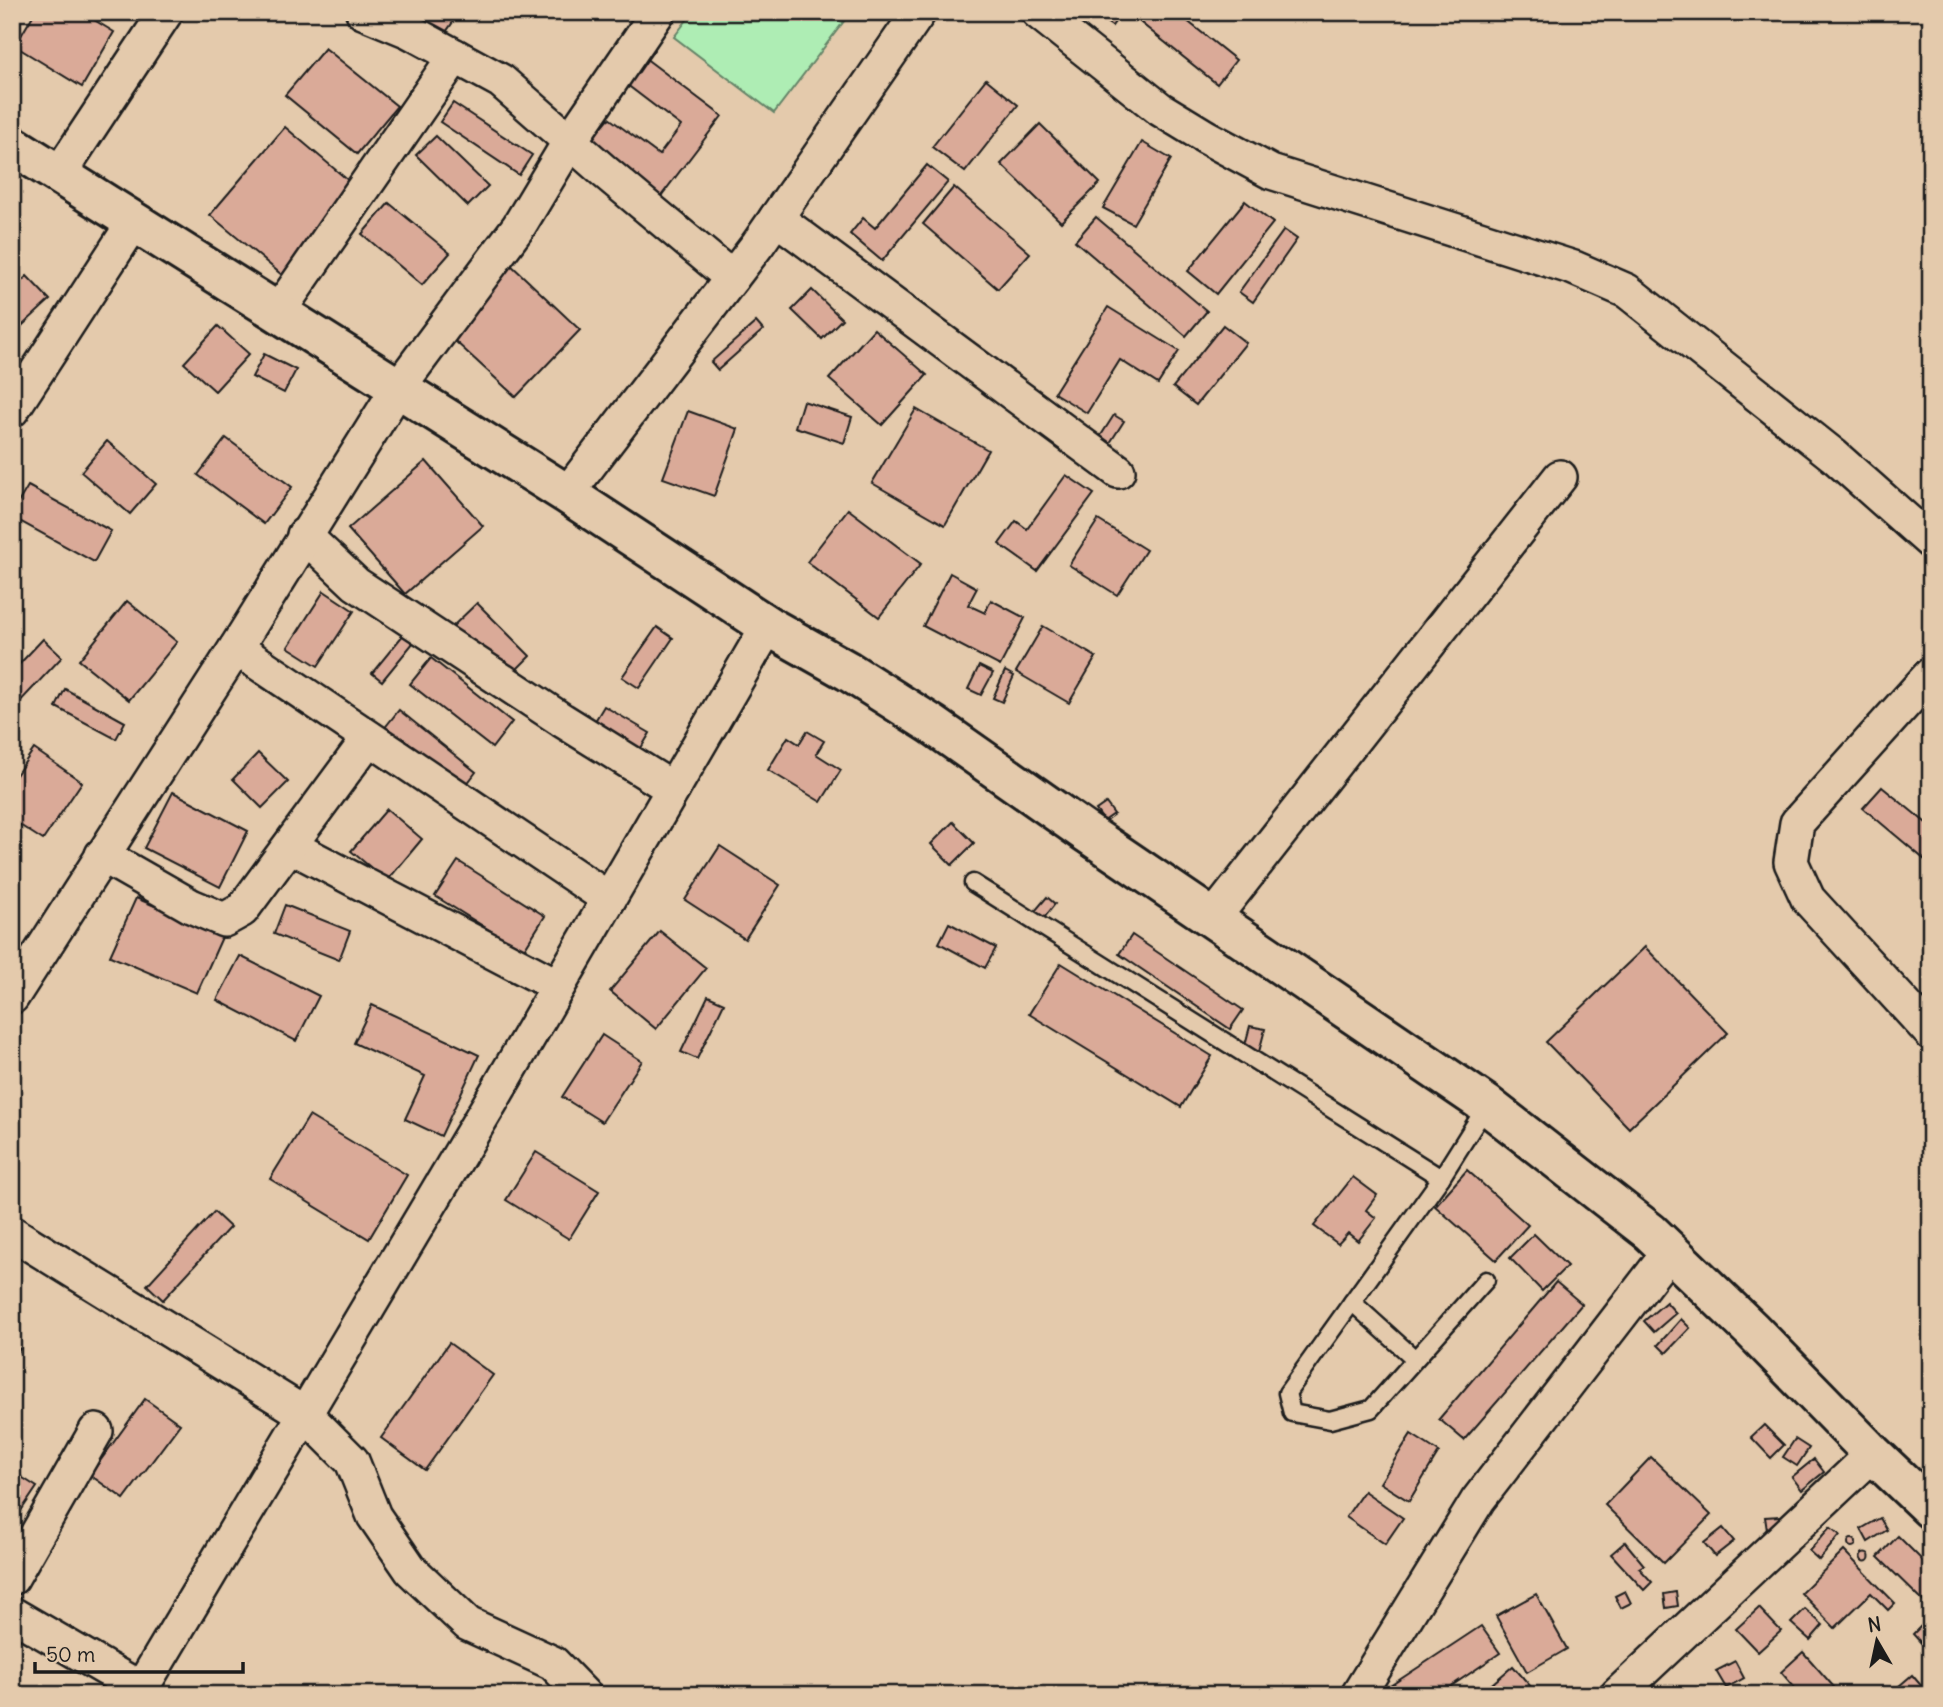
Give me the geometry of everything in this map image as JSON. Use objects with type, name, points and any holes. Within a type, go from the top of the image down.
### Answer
[{"type":"street","points":[[59,174],[166,12]]},
{"type":"street","points":[[363,12],[409,31],[501,81],[732,278]]},
{"type":"street","points":[[12,997],[236,648],[398,388],[519,226],[570,141],[658,12]]},
{"type":"street","points":[[566,494],[776,218],[919,12]]},
{"type":"street","points":[[1038,12],[1160,109],[1271,172],[1574,268],[1627,291],[1833,454],[1931,542]]},
{"type":"street","points":[[278,312],[455,56]]},
{"type":"street","points":[[12,145],[566,494],[768,626],[848,671],[933,726],[1488,1105],[1650,1232],[1931,1509]]},
{"type":"street","points":[[776,218],[1118,471]]},
{"type":"street","points":[[12,410],[134,222]]},
{"type":"street","points":[[1214,917],[1560,477]]},
{"type":"street","points":[[304,535],[356,584],[562,720],[673,789]]},
{"type":"street","points":[[12,1614],[140,1692],[768,626]]},
{"type":"street","points":[[236,648],[609,899]]},
{"type":"street","points":[[1931,674],[1797,823],[1791,862],[1808,899],[1931,1033]]},
{"type":"street","points":[[102,855],[191,906],[224,920],[242,910],[369,738]]},
{"type":"street","points":[[290,846],[558,986]]},
{"type":"street","points":[[12,1233],[305,1414],[352,1461],[374,1516],[411,1570],[468,1624],[553,1663],[584,1695]]},
{"type":"street","points":[[1358,1695],[1478,1500],[1670,1251]]},
{"type":"street","points":[[12,1578],[96,1432]]},
{"type":"street","points":[[1617,1695],[1873,1454]]},
{"type":"lane","points":[[973,883],[1441,1178]]},
{"type":"lane","points":[[1486,1280],[1371,1409],[1330,1420],[1292,1413],[1287,1393],[1441,1178],[1488,1105]]},
{"type":"lane","points":[[1352,1302],[1415,1359]]},
{"type":"green space","points":[[693,12],[851,12],[774,113],[674,37]]},
{"type":"building","points":[[35,12],[81,12],[114,32],[82,87],[15,46]]},
{"type":"building","points":[[397,12],[460,12],[439,42]]},
{"type":"building","points":[[1092,12],[1122,12],[1112,26]]},
{"type":"building","points":[[1149,12],[1176,12],[1236,60],[1217,84],[1141,23]]},
{"type":"building","points":[[325,48],[397,106],[357,154],[285,95]]},
{"type":"building","points":[[641,55],[722,116],[661,196],[589,142],[609,118],[659,155],[681,126],[622,81]]},
{"type":"building","points":[[986,79],[1018,105],[965,172],[932,147]]},
{"type":"building","points":[[453,103],[532,155],[519,175],[440,122]]},
{"type":"building","points":[[1040,124],[1100,183],[1061,222],[1001,164]]},
{"type":"building","points":[[285,127],[356,187],[282,275],[210,215]]},
{"type":"building","points":[[436,136],[488,186],[468,206],[416,155]]},
{"type":"building","points":[[1142,142],[1171,159],[1133,224],[1103,208]]},
{"type":"building","points":[[927,165],[948,182],[882,261],[850,234],[863,218],[875,228]]},
{"type":"building","points":[[954,187],[1030,253],[998,289],[923,224]]},
{"type":"building","points":[[1245,201],[1273,223],[1216,294],[1188,271]]},
{"type":"building","points":[[389,203],[450,253],[422,285],[362,234]]},
{"type":"building","points":[[1096,217],[1207,311],[1186,336],[1075,241]]},
{"type":"building","points":[[1284,230],[1297,239],[1253,302],[1239,292]]},
{"type":"building","points":[[509,263],[580,330],[516,397],[444,331]]},
{"type":"building","points":[[27,276],[50,300],[12,335],[12,290]]},
{"type":"building","points":[[812,290],[842,319],[822,339],[792,310]]},
{"type":"building","points":[[1108,307],[1179,351],[1158,384],[1120,360],[1087,413],[1054,393]]},
{"type":"building","points":[[756,322],[763,330],[718,370],[711,362]]},
{"type":"building","points":[[1223,325],[1246,343],[1196,405],[1173,387]]},
{"type":"building","points":[[218,326],[249,354],[215,391],[184,363]]},
{"type":"building","points":[[874,329],[927,375],[882,425],[829,379]]},
{"type":"building","points":[[264,354],[296,370],[284,393],[252,377]]},
{"type":"building","points":[[803,401],[852,417],[844,443],[795,427]]},
{"type":"building","points":[[916,409],[988,450],[945,525],[872,483]]},
{"type":"building","points":[[688,411],[738,429],[714,496],[663,478]]},
{"type":"building","points":[[1114,415],[1124,421],[1108,446],[1098,440]]},
{"type":"building","points":[[226,438],[292,487],[264,524],[198,475]]},
{"type":"building","points":[[107,441],[156,484],[130,514],[81,472]]},
{"type":"building","points":[[426,461],[483,526],[405,594],[348,529]]},
{"type":"building","points":[[1066,475],[1094,494],[1037,571],[999,544],[1016,521],[1027,529]]},
{"type":"building","points":[[28,486],[111,531],[94,562],[12,517]]},
{"type":"building","points":[[848,509],[921,564],[879,617],[807,562]]},
{"type":"building","points":[[1098,520],[1146,550],[1117,595],[1069,565]]},
{"type":"building","points":[[950,573],[977,588],[968,605],[985,613],[991,600],[1025,618],[1000,666],[923,626]]},
{"type":"building","points":[[324,591],[354,611],[318,666],[288,647]]},
{"type":"building","points":[[127,601],[177,642],[129,700],[79,660]]},
{"type":"building","points":[[477,603],[530,656],[506,680],[452,627]]},
{"type":"building","points":[[1043,626],[1096,657],[1069,703],[1016,672]]},
{"type":"building","points":[[657,627],[673,638],[639,688],[622,677]]},
{"type":"building","points":[[408,629],[418,637],[382,681],[372,673]]},
{"type":"building","points":[[43,639],[62,657],[16,706],[12,703],[12,672]]},
{"type":"building","points":[[431,658],[512,722],[492,748],[410,684]]},
{"type":"building","points":[[979,666],[993,673],[981,695],[968,689]]},
{"type":"building","points":[[1005,671],[1014,676],[1002,702],[993,698]]},
{"type":"building","points":[[65,689],[125,722],[116,739],[56,707]]},
{"type":"building","points":[[604,706],[650,733],[635,758],[589,731]]},
{"type":"building","points":[[399,710],[476,772],[460,793],[383,730]]},
{"type":"building","points":[[807,731],[824,741],[816,754],[841,770],[821,802],[768,770],[788,737],[799,744]]},
{"type":"building","points":[[34,749],[82,782],[43,840],[12,820],[12,781]]},
{"type":"building","points":[[258,753],[288,782],[262,808],[233,779]]},
{"type":"building","points":[[1882,787],[1931,827],[1931,865],[1863,808]]},
{"type":"building","points":[[173,792],[248,831],[220,887],[144,848]]},
{"type":"building","points":[[1106,803],[1114,814],[1104,821],[1096,810]]},
{"type":"building","points":[[387,809],[422,839],[387,881],[351,851]]},
{"type":"building","points":[[953,822],[974,843],[952,865],[931,844]]},
{"type":"building","points":[[720,846],[780,885],[745,939],[685,900]]},
{"type":"building","points":[[458,861],[545,916],[523,951],[435,896]]},
{"type":"building","points":[[1047,897],[1055,904],[1044,918],[1035,911]]},
{"type":"building","points":[[136,898],[223,935],[197,993],[110,956]]},
{"type":"building","points":[[285,905],[350,931],[339,960],[274,934]]},
{"type":"building","points":[[949,923],[996,948],[985,968],[939,943]]},
{"type":"building","points":[[660,931],[706,968],[656,1029],[610,991]]},
{"type":"building","points":[[1132,935],[1243,1010],[1230,1029],[1119,954]]},
{"type":"building","points":[[1645,947],[1728,1033],[1629,1128],[1546,1042]]},
{"type":"building","points":[[240,956],[319,996],[296,1041],[217,1000]]},
{"type":"building","points":[[1061,963],[1212,1056],[1181,1107],[1029,1014]]},
{"type":"building","points":[[708,996],[724,1003],[697,1059],[681,1052]]},
{"type":"building","points":[[372,1005],[479,1055],[441,1136],[405,1119],[425,1076],[354,1043]]},
{"type":"building","points":[[1250,1026],[1265,1029],[1259,1052],[1244,1049]]},
{"type":"building","points":[[602,1035],[642,1061],[602,1122],[562,1097]]},
{"type":"building","points":[[309,1116],[407,1175],[369,1239],[270,1179]]},
{"type":"building","points":[[536,1152],[599,1191],[569,1239],[506,1200]]},
{"type":"building","points":[[1467,1170],[1528,1225],[1496,1260],[1435,1206]]},
{"type":"building","points":[[1353,1177],[1377,1195],[1366,1210],[1376,1218],[1358,1241],[1348,1233],[1338,1244],[1314,1226]]},
{"type":"building","points":[[214,1212],[230,1227],[163,1300],[147,1285]]},
{"type":"building","points":[[1534,1234],[1567,1266],[1542,1291],[1510,1258]]},
{"type":"building","points":[[1556,1282],[1582,1304],[1464,1440],[1439,1419]]},
{"type":"building","points":[[1666,1302],[1676,1313],[1654,1332],[1644,1321]]},
{"type":"building","points":[[1681,1319],[1690,1328],[1666,1353],[1658,1345]]},
{"type":"building","points":[[449,1343],[493,1375],[425,1470],[381,1438]]},
{"type":"building","points":[[12,1345],[20,1349],[12,1362]]},
{"type":"building","points":[[145,1399],[180,1424],[124,1499],[90,1475]]},
{"type":"building","points":[[1764,1425],[1784,1445],[1771,1458],[1751,1437]]},
{"type":"building","points":[[1411,1434],[1439,1452],[1409,1501],[1380,1483]]},
{"type":"building","points":[[1795,1439],[1809,1448],[1797,1466],[1783,1457]]},
{"type":"building","points":[[1651,1457],[1711,1515],[1664,1563],[1605,1505]]},
{"type":"building","points":[[1814,1459],[1824,1472],[1802,1490],[1792,1477]]},
{"type":"building","points":[[12,1471],[37,1487],[12,1524]]},
{"type":"building","points":[[1364,1491],[1403,1518],[1385,1544],[1346,1517]]},
{"type":"building","points":[[1780,1516],[1782,1536],[1768,1537],[1765,1517]]},
{"type":"building","points":[[1880,1518],[1887,1530],[1868,1542],[1861,1529]]},
{"type":"building","points":[[1830,1527],[1840,1535],[1819,1560],[1809,1551]]},
{"type":"building","points":[[1723,1528],[1734,1541],[1715,1556],[1704,1543]]},
{"type":"building","points":[[1898,1536],[1931,1569],[1931,1609],[1878,1557]]},
{"type":"building","points":[[1852,1539],[1856,1543],[1852,1547],[1848,1543]]},
{"type":"building","points":[[1625,1542],[1644,1565],[1639,1568],[1652,1582],[1644,1590],[1611,1554]]},
{"type":"building","points":[[1844,1551],[1895,1603],[1888,1610],[1871,1593],[1835,1628],[1801,1593]]},
{"type":"building","points":[[1865,1552],[1870,1557],[1865,1562],[1860,1557]]},
{"type":"building","points":[[1625,1591],[1631,1603],[1621,1608],[1615,1596]]},
{"type":"building","points":[[1676,1592],[1678,1606],[1666,1608],[1664,1594]]},
{"type":"building","points":[[1536,1594],[1567,1649],[1527,1672],[1496,1616]]},
{"type":"building","points":[[1759,1608],[1781,1631],[1758,1652],[1736,1629]]},
{"type":"building","points":[[1805,1609],[1823,1625],[1810,1640],[1791,1623]]},
{"type":"building","points":[[1931,1616],[1931,1635],[1922,1644],[1913,1634]]},
{"type":"building","points":[[1481,1626],[1500,1653],[1438,1695],[1391,1695],[1387,1688]]},
{"type":"building","points":[[1803,1652],[1841,1695],[1801,1695],[1781,1672]]},
{"type":"building","points":[[1735,1661],[1744,1678],[1726,1688],[1716,1671]]},
{"type":"building","points":[[1513,1666],[1538,1695],[1479,1695]]},
{"type":"building","points":[[1912,1675],[1925,1690],[1919,1695],[1895,1695],[1892,1692]]}]
